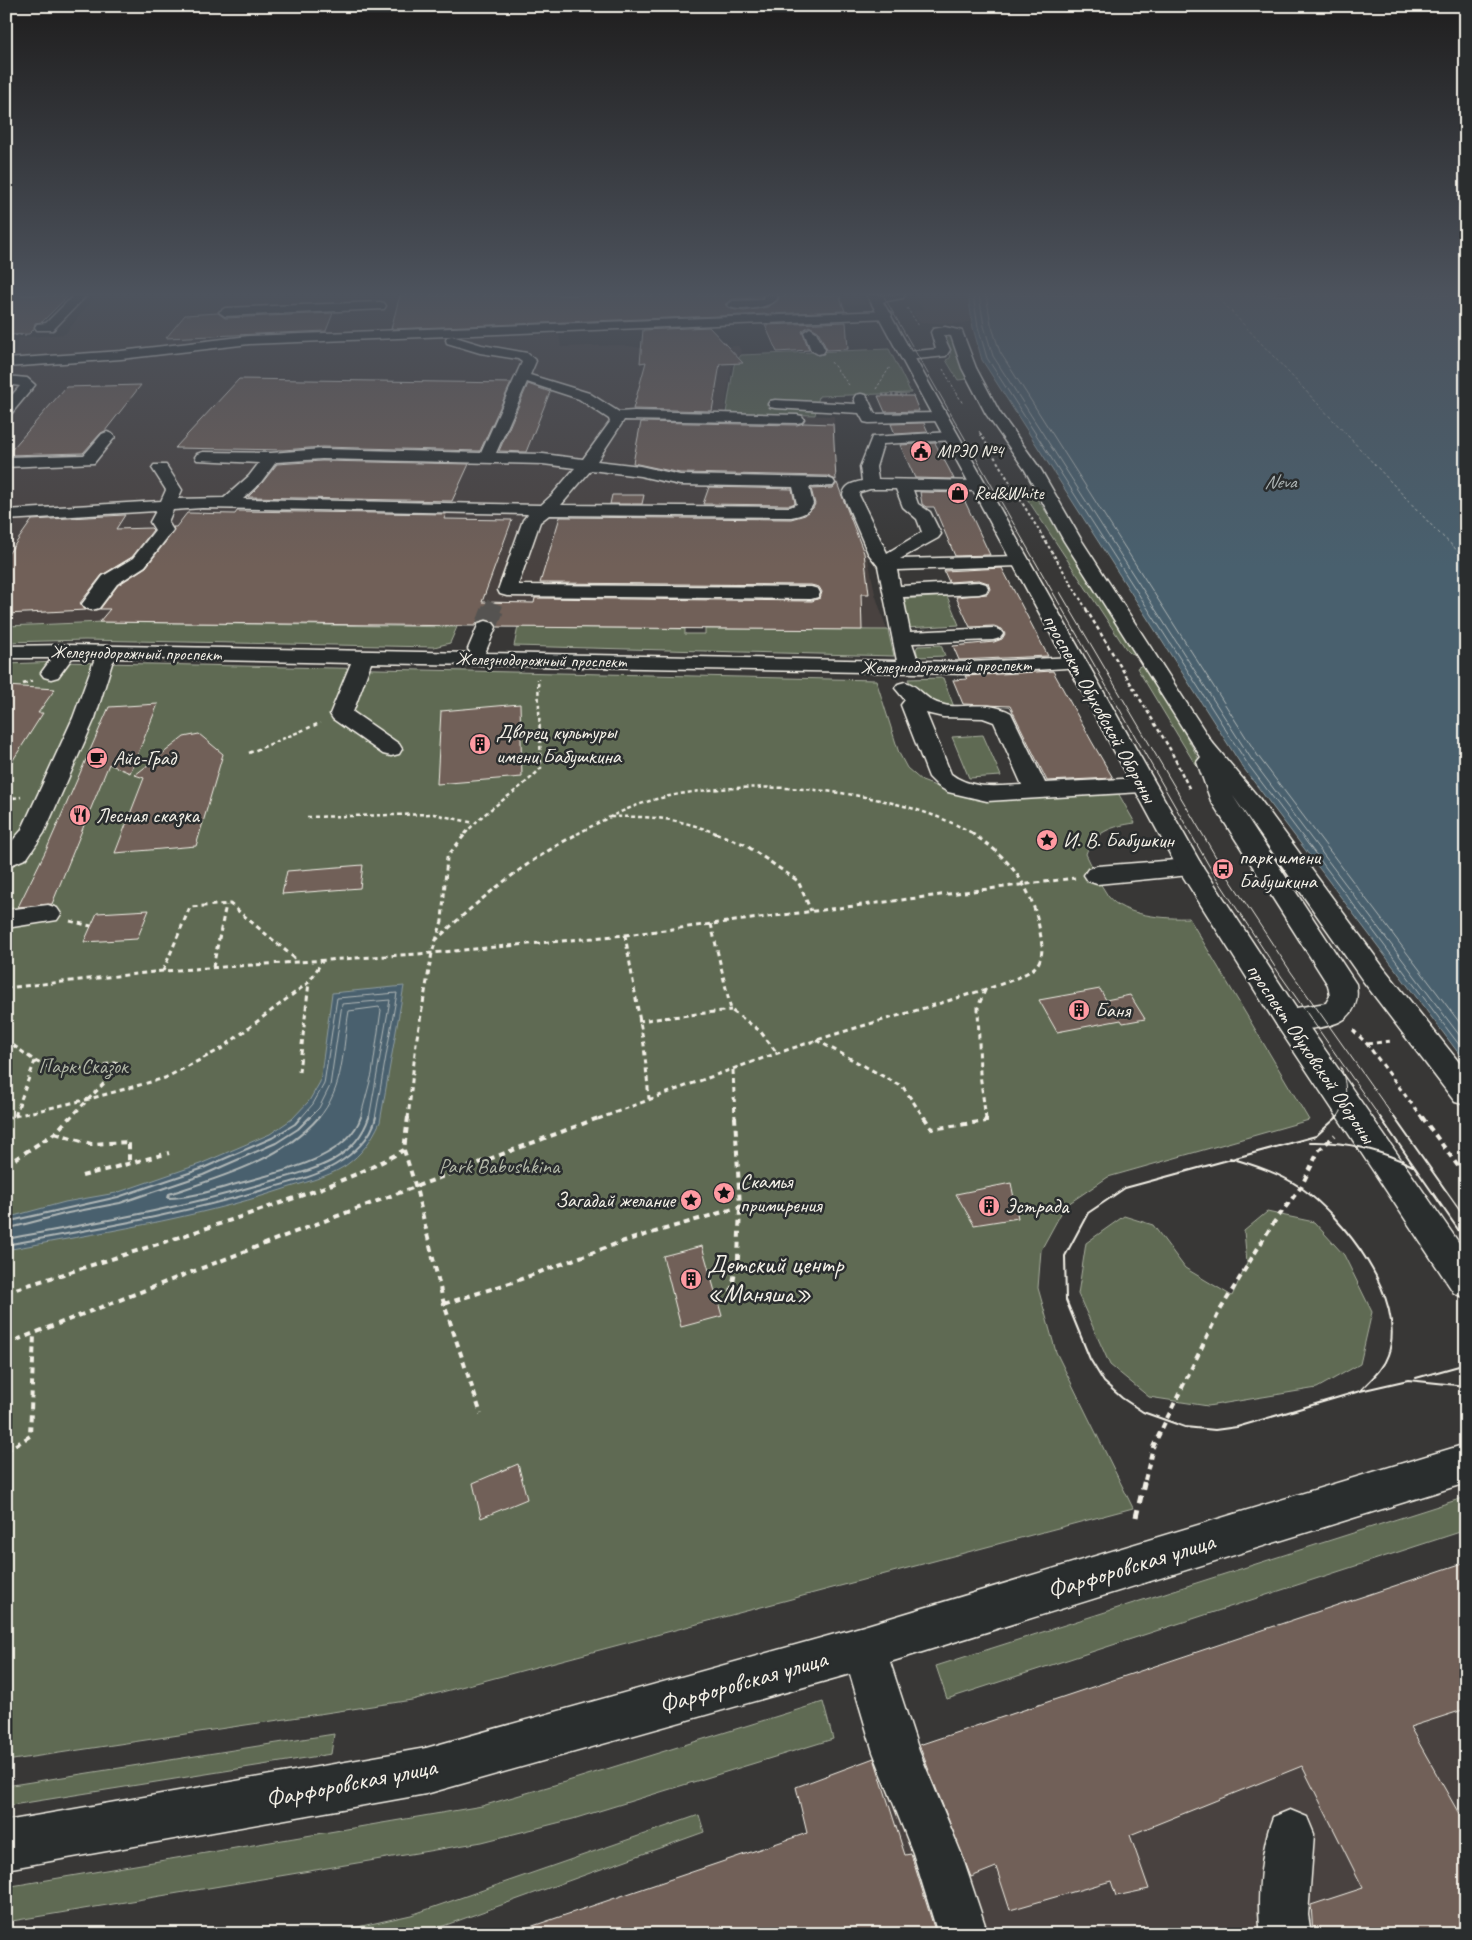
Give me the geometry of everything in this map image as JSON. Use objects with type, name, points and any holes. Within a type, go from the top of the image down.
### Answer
[{"type":"street","points":[[6,411],[28,386]]},
{"type":"street","points":[[486,458],[519,386]]},
{"type":"street","points":[[550,386],[590,398],[604,406],[616,417],[617,422],[587,464],[547,509],[532,520],[501,596],[811,593]]},
{"type":"street","name":"проспект Обуховской Обороны","points":[[917,386],[939,417],[1190,867],[1288,1019],[1466,1282]]},
{"type":"street","points":[[978,386],[993,414],[1033,470],[1073,541],[1202,744],[1234,799],[1275,884],[1336,972],[1345,995],[1343,1004],[1336,1012],[1288,1019]]},
{"type":"street","points":[[798,412],[802,390]]},
{"type":"street","points":[[616,417],[634,415],[798,412],[866,401],[869,419],[939,417]]},
{"type":"street","points":[[761,404],[798,412]]},
{"type":"street","points":[[6,462],[88,460],[107,436]]},
{"type":"street","points":[[870,484],[868,467],[877,440],[950,437]]},
{"type":"street","points":[[203,457],[271,458],[322,454],[543,459],[640,471],[680,480],[827,483]]},
{"type":"street","points":[[229,504],[255,479],[271,458]]},
{"type":"street","points":[[92,604],[110,580],[139,562],[164,530],[159,522],[174,490],[160,468]]},
{"type":"street","points":[[640,471],[661,512]]},
{"type":"street","points":[[6,514],[168,505],[229,504],[661,512],[798,511],[805,504],[800,483]]},
{"type":"street","points":[[977,486],[870,484],[852,490],[850,495],[877,553],[887,565],[904,668],[902,682],[916,700],[923,705],[946,712],[988,712],[1000,715],[1037,792]]},
{"type":"street","points":[[887,565],[896,554],[932,534],[924,516],[911,507],[903,485]]},
{"type":"street","points":[[887,565],[1019,561]]},
{"type":"street","points":[[892,592],[979,588]]},
{"type":"street","points":[[478,649],[486,627]]},
{"type":"street","points":[[900,638],[993,634]]},
{"type":"street","points":[[51,673],[67,651]]},
{"type":"street","name":"Железнодорожный проспект","points":[[6,652],[67,651],[364,656],[904,668],[970,668],[1075,663]]},
{"type":"street","points":[[6,859],[18,852],[32,833],[84,718],[102,662],[111,652]]},
{"type":"street","points":[[364,656],[341,714],[391,749]]},
{"type":"street","points":[[916,700],[912,705],[941,776],[949,784],[965,791],[987,794],[1142,784]]},
{"type":"street","points":[[1234,799],[1276,835],[1373,974],[1466,1093]]},
{"type":"street","points":[[1097,875],[1190,867]]},
{"type":"street","points":[[6,919],[48,914]]},
{"type":"street","name":"Фарфоровская улица","points":[[6,1844],[426,1771],[864,1648],[1466,1463]]},
{"type":"street","points":[[864,1648],[896,1752],[937,1853],[963,1934]]},
{"type":"street","points":[[1286,1934],[1283,1915],[1290,1834]]},
{"type":"path","points":[[852,386],[866,401]]},
{"type":"path","points":[[866,401],[878,386]]},
{"type":"path","points":[[952,386],[965,408]]},
{"type":"path","points":[[866,401],[906,395]]},
{"type":"path","points":[[974,423],[1166,741],[1192,793]]},
{"type":"path","points":[[481,1414],[444,1304],[416,1188],[404,1150],[416,1043],[432,953],[442,921],[447,858],[474,823],[490,808],[526,784],[541,768],[538,674]]},
{"type":"path","points":[[249,753],[341,714]]},
{"type":"path","points":[[6,1344],[777,1053],[986,988],[1031,971],[1040,960],[1039,924],[1027,885],[996,850],[986,842],[965,828],[926,812],[892,803],[844,794],[797,790],[735,789],[687,793],[636,804],[556,846],[512,873],[467,910],[436,941]]},
{"type":"path","points":[[307,817],[434,814],[474,823]]},
{"type":"path","points":[[607,818],[651,816],[685,823],[744,844],[798,881],[811,911]]},
{"type":"path","points":[[6,988],[163,971],[432,953],[625,935],[1097,875]]},
{"type":"path","points":[[163,971],[190,907],[230,904],[298,961]]},
{"type":"path","points":[[213,968],[226,905]]},
{"type":"path","points":[[710,924],[731,1010],[760,1031],[777,1053]]},
{"type":"path","points":[[625,935],[638,1022],[644,1045],[649,1100]]},
{"type":"path","points":[[6,1118],[89,1099],[165,1078],[221,1050],[309,982],[323,960]]},
{"type":"path","points":[[298,1072],[308,1010],[309,982]]},
{"type":"path","points":[[816,1040],[903,1087],[932,1129],[986,1121],[980,1074],[978,1007],[986,988]]},
{"type":"path","points":[[638,1022],[731,1010]]},
{"type":"path","points":[[1336,1012],[1367,1044],[1466,1177]]},
{"type":"path","points":[[6,1040],[35,1061],[58,1072],[121,1062],[119,1068],[55,1133],[6,1165]]},
{"type":"path","points":[[1367,1044],[1397,1040]]},
{"type":"path","points":[[15,1116],[35,1061]]},
{"type":"path","points":[[730,1292],[738,1258],[740,1207],[733,1070]]},
{"type":"path","points":[[55,1133],[91,1144],[129,1142],[129,1164]]},
{"type":"path","points":[[1136,1517],[1153,1447],[1218,1312],[1272,1226],[1301,1187],[1319,1150],[1337,1133]]},
{"type":"path","points":[[6,1292],[210,1227],[331,1185],[383,1163],[404,1150]]},
{"type":"path","points":[[82,1176],[169,1153]]},
{"type":"path","points":[[444,1304],[513,1282],[621,1242],[740,1207]]},
{"type":"path","points":[[6,1451],[30,1436],[34,1334]]},
{"type":"shaded area","points":[[12,386],[729,386],[724,414],[834,416],[837,479],[867,553],[875,594],[887,630],[99,622],[6,625],[6,391]]},
{"type":"shaded area","points":[[1466,1562],[1466,1934],[510,1934],[807,1833],[796,1787],[875,1758],[916,1746]]},
{"type":"green space","points":[[731,386],[907,386],[911,393],[819,396],[815,415],[726,413]]},
{"type":"green space","points":[[1033,490],[1035,496],[1137,655],[1130,653],[1126,649],[1022,491]]},
{"type":"green space","points":[[947,596],[959,625],[906,628],[903,599]]},
{"type":"green space","points":[[104,622],[457,627],[450,643],[434,647],[85,640],[6,642],[6,626]]},
{"type":"green space","points":[[518,627],[685,629],[685,634],[705,634],[705,629],[888,630],[894,656],[514,646]]},
{"type":"green space","points":[[941,645],[945,656],[918,657],[916,649],[918,646]]},
{"type":"green space","name":"Park Babushkina","points":[[59,662],[876,680],[899,753],[907,768],[922,781],[963,796],[986,800],[1117,791],[1135,823],[1105,831],[1089,846],[1086,854],[1102,886],[1115,903],[1134,912],[1157,917],[1189,918],[1309,1120],[1108,1177],[1065,1206],[1041,1250],[1038,1288],[1056,1352],[1133,1508],[412,1700],[6,1761],[6,664]]},
{"type":"green space","points":[[1142,665],[1148,666],[1202,765],[1199,767],[1195,764],[1137,668]]},
{"type":"green space","points":[[943,678],[954,707],[933,701],[922,695],[916,691],[908,679]]},
{"type":"green space","points":[[983,735],[1001,776],[969,778],[952,737]]},
{"type":"green space","points":[[1267,1212],[1314,1222],[1344,1255],[1372,1312],[1360,1364],[1317,1388],[1208,1406],[1149,1397],[1110,1365],[1078,1294],[1086,1243],[1124,1216],[1153,1225],[1185,1268],[1232,1296],[1247,1263],[1244,1231]]},
{"type":"green space","points":[[1466,1497],[1466,1530],[947,1699],[936,1666]]},
{"type":"green space","points":[[823,1702],[833,1739],[573,1819],[482,1842],[6,1922],[6,1887],[482,1806]]},
{"type":"green space","points":[[334,1734],[331,1754],[6,1806],[6,1786]]},
{"type":"green space","points":[[699,1815],[704,1832],[421,1934],[326,1934],[411,1915]]},
{"type":"water","name":"Neva","points":[[998,386],[1466,386],[1466,1063],[1242,766]]},
{"type":"water","points":[[404,986],[380,1122],[366,1147],[345,1166],[314,1180],[213,1209],[145,1224],[6,1250],[6,1218],[65,1202],[116,1193],[200,1164],[270,1134],[292,1119],[309,1101],[320,1082],[332,993]]},
{"type":"building","points":[[141,386],[105,431],[83,453],[7,455],[66,387]]},
{"type":"building","points":[[233,386],[510,386],[480,451],[322,447],[283,450],[175,448]]},
{"type":"building","points":[[527,386],[550,392],[526,452],[499,451]]},
{"type":"building","points":[[639,386],[716,386],[712,411],[633,409]]},
{"type":"building","points":[[878,396],[913,396],[919,411],[885,412]]},
{"type":"building","points":[[641,422],[833,424],[836,480],[827,476],[680,473],[633,463]]},
{"type":"building","points":[[924,423],[928,432],[895,434],[891,424]]},
{"type":"building","points":[[935,443],[954,479],[915,478],[900,445]]},
{"type":"building","points":[[322,461],[469,464],[452,501],[248,497],[277,464]]},
{"type":"building","points":[[837,483],[864,553],[869,594],[861,594],[862,630],[498,627],[494,621],[487,619],[478,621],[475,626],[99,622],[110,609],[100,609],[118,585],[146,567],[174,531],[173,527],[176,527],[187,513],[235,514],[237,511],[446,514],[444,519],[512,520],[482,602],[534,603],[535,598],[812,601],[820,598],[822,592],[819,587],[811,585],[540,583],[560,517],[791,519],[805,515],[813,508],[815,504],[811,489],[833,488]]},
{"type":"building","points":[[709,487],[792,489],[795,503],[790,505],[703,504]]},
{"type":"building","points":[[920,492],[961,493],[990,555],[955,556],[934,507],[926,507],[922,504]]},
{"type":"building","points":[[612,495],[644,495],[642,504],[610,504]]},
{"type":"building","points":[[125,515],[116,529],[151,528],[153,530],[132,557],[102,575],[80,603],[86,610],[6,614],[6,557],[32,520]]},
{"type":"building","points":[[1002,568],[1048,656],[959,660],[953,646],[994,642],[1002,639],[1005,634],[1002,629],[994,626],[970,627],[956,597],[987,594],[990,589],[988,583],[979,580],[949,582],[944,571]]},
{"type":"building","points":[[1053,671],[1113,778],[1047,781],[1010,706],[963,704],[953,680],[967,679],[965,676]]},
{"type":"building","points":[[6,686],[55,689],[38,713],[43,713],[6,771]]},
{"type":"building","points":[[158,704],[130,773],[109,764],[52,904],[18,907],[48,846],[109,707]]},
{"type":"building","name":"Дворец культуры имени Бабушкина","points":[[520,704],[522,777],[437,784],[441,711]]},
{"type":"building","points":[[199,734],[223,754],[196,846],[115,853],[144,778],[135,775],[184,737]]},
{"type":"building","points":[[363,865],[360,888],[282,894],[287,871]]},
{"type":"building","points":[[149,910],[137,939],[84,942],[97,913]]},
{"type":"building","name":"Баня","points":[[1100,989],[1106,1000],[1130,995],[1145,1019],[1123,1023],[1121,1020],[1057,1032],[1039,1000]]},
{"type":"building","name":"Эстрада","points":[[1011,1183],[1018,1218],[974,1225],[956,1194]]},
{"type":"building","name":"Детский центр «Маняша»","points":[[702,1246],[722,1316],[681,1327],[663,1256]]},
{"type":"building","points":[[518,1464],[527,1499],[481,1518],[473,1483]]},
{"type":"building","points":[[1466,1562],[1466,1709],[1410,1727],[1466,1826],[1466,1934],[1313,1934],[1311,1905],[1363,1888],[1302,1766],[1130,1835],[1149,1889],[1116,1896],[1111,1881],[1010,1910],[996,1867],[971,1877],[919,1745]]},
{"type":"building","points":[[874,1758],[905,1855],[911,1854],[936,1934],[522,1934],[521,1930],[807,1833],[796,1787]]},
{"type":"ferry route","points":[[1301,386],[1435,529],[1466,559]]},
{"type":"tunnel","points":[[492,610],[495,603]]},
{"type":"tunnel","points":[[486,627],[493,609]]},
{"type":"tram line","points":[[935,386],[1212,871],[1279,973],[1381,1119]]},
{"type":"tram line","points":[[1060,592],[1223,869],[1291,972],[1395,1119]]},
{"type":"tram line","points":[[1336,1119],[1343,1107],[1346,1094],[1345,1080],[1341,1067]]},
{"type":"tram line","points":[[1232,1159],[1316,1136],[1337,1117]]},
{"type":"tram line","points":[[1380,1117],[1466,1241]]},
{"type":"tram line","points":[[1394,1117],[1466,1219]]},
{"type":"tram line","points":[[1310,1142],[1337,1143],[1376,1151],[1413,1166]]},
{"type":"tram line","points":[[1232,1159],[1275,1174],[1300,1187],[1335,1218],[1368,1261],[1389,1309],[1392,1333],[1386,1360],[1360,1391]]},
{"type":"tram line","points":[[1232,1159],[1125,1188],[1088,1213],[1065,1256],[1066,1300],[1090,1359],[1104,1382],[1122,1398],[1143,1412],[1185,1427],[1215,1430],[1237,1427],[1360,1391]]},
{"type":"tram line","points":[[1416,1378],[1466,1364]]},
{"type":"tram line","points":[[1360,1391],[1408,1380],[1466,1386]]},
{"type":"place","name":"МРЭО №4","points":[[921,451]]},
{"type":"place","name":"Red&White","points":[[958,493]]},
{"type":"place","name":"Дворец культуры имени Бабушкина","points":[[480,744]]},
{"type":"place","name":"Айс-Град","points":[[97,758]]},
{"type":"place","name":"Лесная сказка","points":[[80,815]]},
{"type":"place","name":"И. В. Бабушкин","points":[[1047,840]]},
{"type":"place","name":"парк имени Бабушкина","points":[[1223,869]]},
{"type":"place","name":"Баня","points":[[1079,1010]]},
{"type":"place","name":"Скамья примирения","points":[[724,1193]]},
{"type":"place","name":"Загадай желание","points":[[691,1200]]},
{"type":"place","name":"Эстрада","points":[[989,1206]]},
{"type":"place","name":"Детский центр «Маняша»","points":[[691,1279]]},
{"type":"park label","name":"Парк Сказок","points":[[83,1066]]}]
